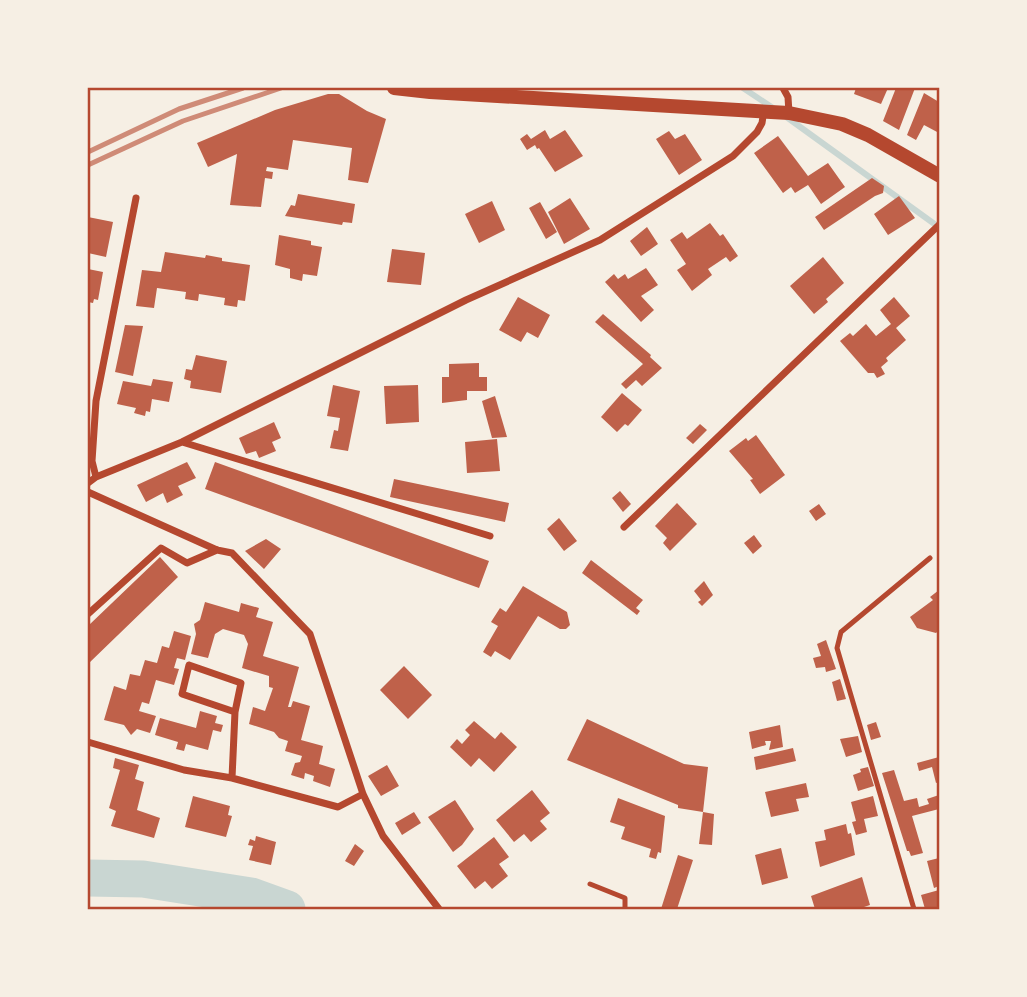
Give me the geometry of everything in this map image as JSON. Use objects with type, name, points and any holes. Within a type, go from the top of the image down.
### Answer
[{"type":"main road","points":[[394,88],[789,113],[842,124],[868,135],[940,176]]},
{"type":"street","points":[[783,88],[788,97],[789,113]]},
{"type":"street","points":[[88,483],[96,477],[182,442],[466,300],[600,240],[733,156],[757,132],[764,110]]},
{"type":"street","points":[[96,477],[92,461],[96,401],[136,198]]},
{"type":"street","points":[[624,527],[940,224]]},
{"type":"street","points":[[182,442],[490,536]]},
{"type":"street","points":[[88,492],[217,550],[232,553],[310,634],[363,794],[383,836],[439,909]]},
{"type":"street","points":[[88,614],[162,548],[187,563],[217,550]]},
{"type":"street","points":[[232,778],[235,712],[240,683],[189,665],[182,694],[235,712]]},
{"type":"street","points":[[88,742],[184,770],[232,778],[338,807],[363,794]]},
{"type":"lane","points":[[914,909],[837,648],[841,632],[930,558]]},
{"type":"lane","points":[[590,884],[625,898],[625,909]]},
{"type":"building","points":[[856,88],[888,88],[881,104],[854,94]]},
{"type":"building","points":[[896,88],[915,88],[899,130],[883,121]]},
{"type":"building","points":[[924,93],[939,102],[939,133],[924,125],[916,140],[907,135]]},
{"type":"building","points":[[328,94],[339,94],[386,119],[368,183],[348,180],[352,148],[293,140],[288,170],[267,167],[266,171],[273,172],[272,179],[265,178],[261,207],[230,205],[237,154],[208,167],[197,143],[275,110]]},
{"type":"building","points":[[545,130],[550,139],[565,130],[583,156],[555,172],[539,148],[535,145],[527,150],[520,139],[527,134],[531,139]]},
{"type":"building","points":[[669,131],[675,139],[685,134],[702,160],[679,175],[656,139]]},
{"type":"building","points":[[778,136],[808,176],[828,163],[845,187],[821,204],[808,185],[795,193],[791,187],[783,193],[754,153]]},
{"type":"building","points":[[872,178],[884,186],[883,193],[824,230],[815,217]]},
{"type":"building","points":[[298,194],[355,204],[352,223],[343,222],[342,225],[285,216],[291,205],[295,206]]},
{"type":"building","points":[[899,196],[915,218],[888,235],[874,214]]},
{"type":"building","points":[[570,198],[590,229],[564,244],[548,212]]},
{"type":"building","points":[[492,201],[505,230],[479,243],[465,214]]},
{"type":"building","points":[[540,202],[557,232],[546,239],[529,208]]},
{"type":"building","points":[[88,217],[113,222],[106,257],[88,253]]},
{"type":"building","points":[[710,223],[720,236],[723,234],[738,256],[730,262],[726,257],[708,269],[712,275],[692,291],[677,270],[686,264],[670,240],[682,232],[687,239]]},
{"type":"building","points":[[647,227],[658,244],[641,256],[630,241]]},
{"type":"building","points":[[279,235],[311,241],[311,245],[322,247],[317,276],[303,274],[302,281],[290,278],[290,269],[275,265]]},
{"type":"building","points":[[392,249],[425,253],[421,285],[387,282]]},
{"type":"building","points":[[165,252],[205,258],[206,255],[222,258],[222,261],[250,265],[245,301],[238,300],[237,307],[224,305],[225,298],[199,294],[198,301],[185,299],[186,292],[157,288],[154,308],[136,306],[142,270],[161,272]]},
{"type":"building","points":[[823,257],[844,283],[814,314],[790,286]]},
{"type":"building","points":[[646,268],[658,285],[641,296],[654,310],[641,322],[605,282],[614,274],[618,279],[625,274],[628,279]]},
{"type":"building","points":[[88,269],[103,272],[98,300],[94,299],[93,303],[88,302]]},
{"type":"building","points":[[518,297],[550,315],[538,338],[527,332],[521,342],[499,330]]},
{"type":"building","points":[[894,297],[910,316],[896,328],[906,340],[886,358],[888,361],[881,367],[885,374],[877,378],[874,373],[868,373],[840,341],[850,333],[853,336],[866,324],[876,336],[891,324],[880,310]]},
{"type":"building","points":[[603,314],[651,355],[662,368],[642,386],[636,380],[626,389],[621,384],[643,364],[595,322]]},
{"type":"building","points":[[125,325],[143,326],[133,376],[115,372]]},
{"type":"building","points":[[196,355],[227,361],[221,393],[190,388],[191,381],[184,379],[186,369],[192,370]]},
{"type":"building","points":[[479,363],[479,377],[487,377],[487,391],[467,391],[467,400],[442,403],[442,377],[449,377],[449,364]]},
{"type":"building","points":[[153,379],[173,382],[169,402],[152,399],[150,412],[146,411],[145,416],[134,413],[136,408],[117,404],[123,381],[151,386]]},
{"type":"building","points":[[333,385],[360,391],[348,451],[330,448],[334,430],[338,431],[340,418],[327,416]]},
{"type":"building","points":[[418,385],[419,422],[386,424],[384,386]]},
{"type":"building","points":[[622,393],[642,410],[628,426],[625,424],[617,432],[601,417]]},
{"type":"building","points":[[495,396],[507,437],[492,438],[482,401]]},
{"type":"building","points":[[274,422],[281,438],[272,442],[276,451],[259,458],[256,451],[246,454],[239,438]]},
{"type":"building","points":[[700,424],[707,430],[693,444],[686,438]]},
{"type":"building","points":[[756,435],[785,475],[760,494],[750,480],[753,479],[729,451],[746,438],[748,441]]},
{"type":"building","points":[[497,439],[500,471],[467,473],[465,442]]},
{"type":"building","points":[[187,462],[196,478],[178,486],[183,495],[167,503],[163,493],[146,502],[137,485]]},
{"type":"building","points":[[215,462],[489,561],[479,588],[205,489]]},
{"type":"building","points":[[394,479],[509,503],[505,522],[390,497]]},
{"type":"building","points":[[620,491],[631,504],[623,512],[612,498]]},
{"type":"building","points":[[677,503],[697,524],[670,551],[663,543],[667,538],[655,526]]},
{"type":"building","points":[[819,504],[826,514],[816,521],[809,511]]},
{"type":"building","points":[[559,518],[577,541],[564,551],[547,529]]},
{"type":"building","points":[[754,535],[762,546],[753,554],[744,543]]},
{"type":"building","points":[[266,539],[281,549],[264,569],[245,551]]},
{"type":"building","points":[[160,557],[178,577],[88,664],[88,626]]},
{"type":"building","points":[[591,560],[643,600],[636,608],[640,611],[637,615],[582,573]]},
{"type":"building","points":[[704,581],[713,595],[702,606],[694,591]]},
{"type":"building","points":[[523,586],[567,612],[570,625],[566,629],[560,629],[538,616],[510,660],[495,651],[491,657],[483,652],[498,626],[491,622],[500,608],[506,612]]},
{"type":"building","points":[[939,590],[939,630],[936,633],[917,628],[910,617],[933,600],[930,597]]},
{"type":"building","points":[[205,602],[239,612],[241,603],[259,608],[256,617],[273,622],[263,656],[299,667],[288,707],[291,707],[293,701],[310,706],[301,740],[323,746],[319,764],[335,769],[330,787],[313,781],[314,776],[305,773],[304,779],[291,775],[295,763],[300,762],[302,756],[285,751],[288,741],[279,738],[274,732],[249,724],[253,707],[265,711],[273,688],[269,687],[269,676],[242,668],[248,644],[244,635],[223,629],[215,634],[208,658],[191,654],[196,634],[194,624],[200,620]]},
{"type":"building","points":[[174,631],[191,636],[185,660],[177,658],[174,668],[179,669],[174,685],[156,680],[149,704],[142,702],[139,711],[156,716],[150,733],[137,729],[131,735],[124,725],[104,720],[114,686],[126,690],[130,674],[140,676],[145,660],[157,663],[162,646],[169,648]]},
{"type":"building","points":[[826,640],[836,669],[826,672],[825,667],[816,668],[813,658],[821,656],[817,644]]},
{"type":"building","points":[[404,666],[432,695],[408,719],[380,690]]},
{"type":"building","points":[[840,679],[846,699],[837,701],[832,682]]},
{"type":"building","points":[[200,711],[217,716],[215,723],[223,725],[221,732],[213,730],[208,750],[186,744],[184,751],[176,749],[178,742],[155,735],[160,718],[196,728]]},
{"type":"building","points":[[587,719],[684,764],[708,767],[703,812],[678,808],[678,805],[567,760]]},
{"type":"building","points":[[474,721],[495,739],[501,732],[517,747],[494,772],[479,758],[471,767],[450,747],[457,739],[462,744],[470,735],[465,730]]},
{"type":"building","points":[[876,722],[881,737],[871,740],[867,725]]},
{"type":"building","points":[[780,725],[783,747],[769,750],[771,741],[765,741],[766,745],[752,749],[749,732]]},
{"type":"building","points":[[858,736],[862,752],[846,757],[840,739]]},
{"type":"building","points":[[793,748],[796,761],[756,770],[754,757]]},
{"type":"building","points":[[939,757],[939,782],[936,783],[932,767],[919,771],[917,763]]},
{"type":"building","points":[[115,758],[139,765],[135,779],[144,782],[137,810],[160,818],[154,838],[111,826],[116,811],[109,808],[120,770],[113,768]]},
{"type":"building","points":[[387,765],[399,786],[381,796],[368,776]]},
{"type":"building","points":[[868,767],[874,786],[858,791],[853,775]]},
{"type":"building","points":[[894,770],[904,801],[917,798],[919,807],[929,804],[927,799],[939,795],[939,809],[912,816],[923,853],[911,856],[907,851],[882,773]]},
{"type":"building","points":[[806,783],[809,797],[796,799],[799,811],[771,817],[765,792]]},
{"type":"building","points":[[532,790],[550,813],[540,821],[547,829],[531,842],[524,834],[514,842],[496,820]]},
{"type":"building","points":[[193,796],[230,806],[228,815],[232,816],[226,837],[185,827]]},
{"type":"building","points":[[873,796],[878,816],[864,819],[867,832],[856,835],[851,802]]},
{"type":"building","points":[[618,798],[665,816],[661,853],[658,852],[656,859],[649,857],[651,849],[621,839],[625,827],[610,822]]},
{"type":"building","points":[[455,800],[474,829],[453,852],[428,817]]},
{"type":"building","points":[[414,812],[421,823],[402,835],[395,823]]},
{"type":"building","points":[[703,812],[714,814],[712,845],[699,844]]},
{"type":"building","points":[[846,824],[848,834],[851,833],[855,855],[820,867],[815,842],[826,840],[824,830]]},
{"type":"building","points":[[256,836],[276,842],[271,865],[249,860],[253,846],[248,845],[250,839],[255,841]]},
{"type":"building","points":[[494,837],[509,857],[499,864],[508,876],[492,889],[485,881],[475,889],[457,866]]},
{"type":"building","points":[[355,844],[364,851],[354,866],[345,861]]},
{"type":"building","points":[[781,848],[788,878],[762,885],[755,855]]},
{"type":"building","points":[[678,855],[693,860],[677,909],[661,909]]},
{"type":"building","points":[[939,858],[939,886],[934,888],[927,861]]},
{"type":"building","points":[[862,877],[870,905],[858,909],[815,909],[811,896]]},
{"type":"building","points":[[939,890],[939,909],[925,909],[921,895]]},
{"type":"waterway","points":[[743,88],[773,108]]},
{"type":"waterway","points":[[785,116],[940,228]]},
{"type":"waterway","points":[[88,878],[143,879],[251,896],[287,909]]},
{"type":"railway","points":[[88,152],[179,109],[243,88]]},
{"type":"railway","points":[[88,165],[183,121],[281,88]]}]
